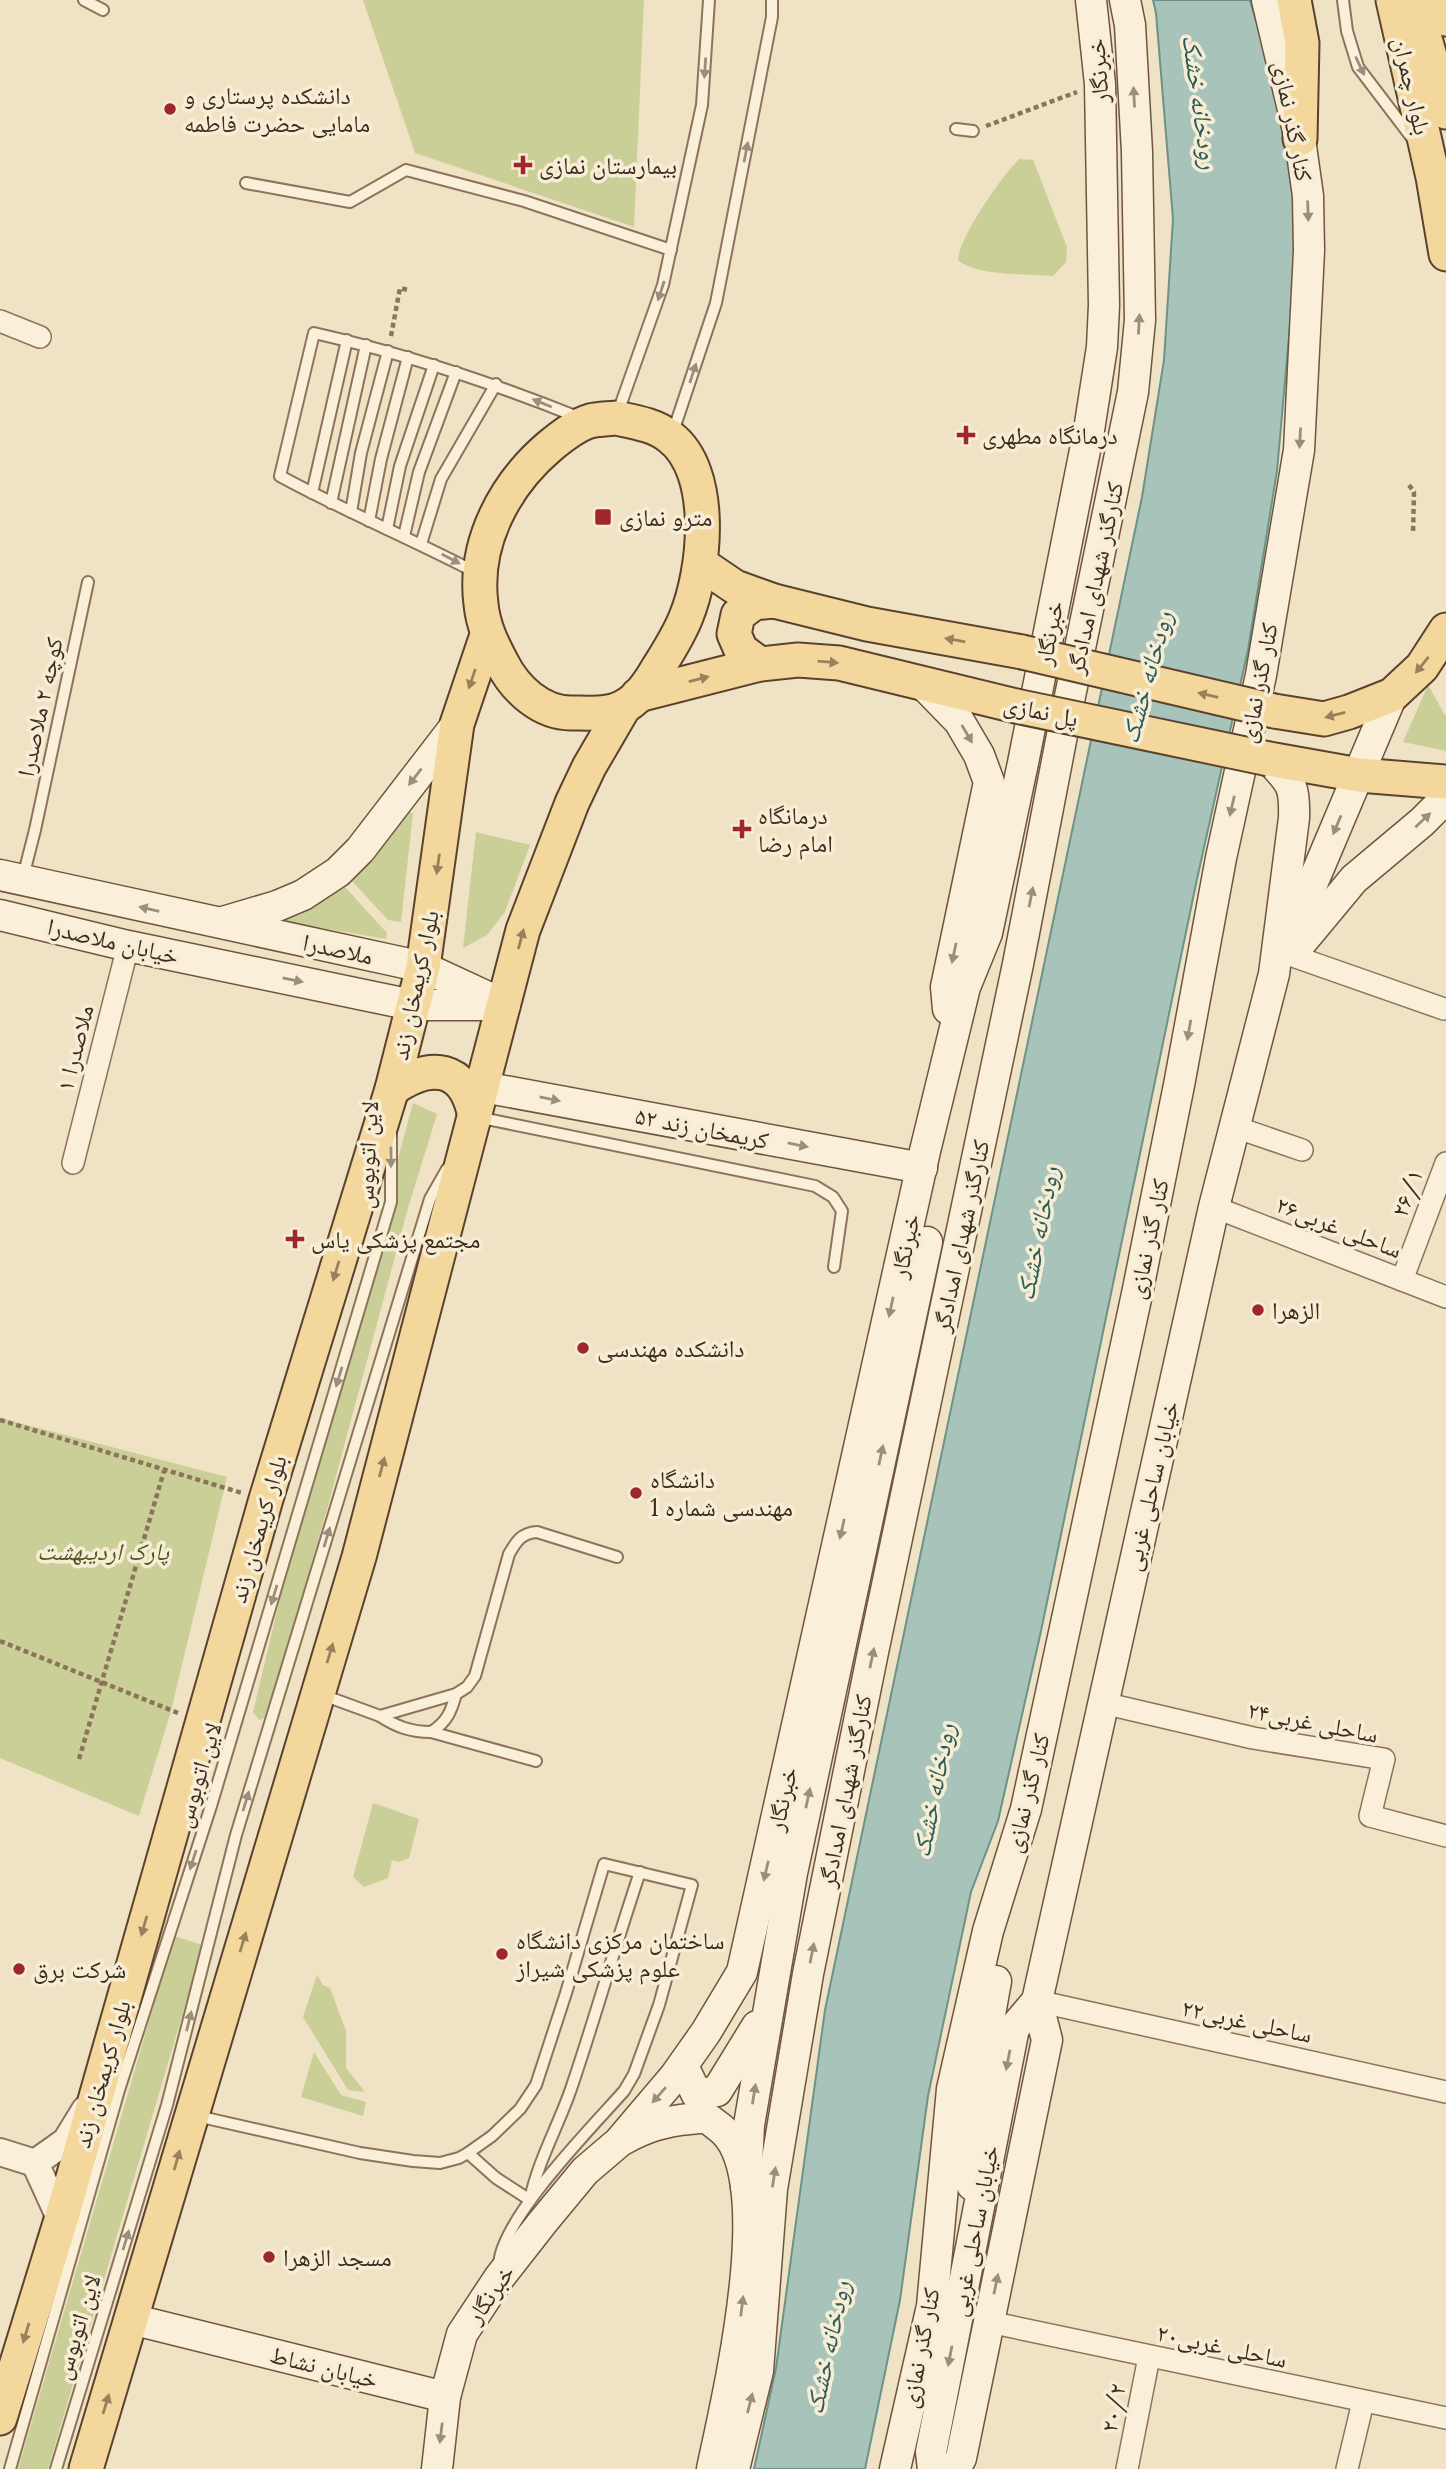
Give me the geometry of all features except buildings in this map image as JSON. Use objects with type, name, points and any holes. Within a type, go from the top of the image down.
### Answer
[{"type":"main road","name":"خبرنگار","points":[[446,2397],[462,2334],[499,2278],[585,2171],[619,2142],[683,2066],[742,1972],[922,1168],[965,987],[987,933],[1081,470],[1102,347],[1104,305],[1100,83],[1091,0]]},
{"type":"main road","name":"کنارگذر شهدای امدادگر","points":[[734,2469],[758,2371],[772,2189],[808,1974],[1018,964],[1133,392],[1140,320],[1137,152],[1130,25],[1125,0]]},
{"type":"main road","name":"کنار گذر نمازی","points":[[895,2469],[932,2306],[952,2089],[988,1931],[1026,1809],[1137,1294],[1221,858],[1262,675],[1299,450],[1309,251],[1308,196],[1300,139],[1267,0]]},
{"type":"main road","points":[[1294,0],[1302,43],[1300,139]]},
{"type":"main road","name":"بلوار چمران","points":[[1393,0],[1433,177],[1446,254]]},
{"type":"main road","points":[[1414,0],[1446,112]]},
{"type":"main road","points":[[1442,0],[1446,19]]},
{"type":"main road","points":[[86,2469],[359,1557],[523,930],[572,803],[589,767],[631,701],[675,641],[687,616],[701,564],[703,519],[696,478],[689,462],[672,438],[645,424],[603,420],[560,438],[529,464],[498,510],[485,545],[480,575],[480,604],[487,635]]},
{"type":"main road","points":[[701,564],[736,587],[774,601],[867,624],[1022,652],[1274,711],[1324,719],[1392,695],[1422,667],[1446,629]]},
{"type":"main road","points":[[760,664],[741,650],[734,634],[738,615],[754,603],[774,601]]},
{"type":"main road","name":"پل نمازی","points":[[487,635],[510,679],[533,701],[561,713],[603,713],[631,701],[760,664],[799,660],[839,663],[1016,706],[1269,760],[1359,775],[1446,782]]},
{"type":"main road","name":"بلوار کریمخان زند","points":[[0,2418],[61,2220],[266,1499],[391,1089],[423,967],[457,724],[487,635]]},
{"type":"main road","points":[[922,683],[959,721],[979,755],[989,782],[946,987],[952,1043]]},
{"type":"main road","points":[[1282,965],[1392,695]]},
{"type":"main road","points":[[216,924],[294,899],[338,872],[360,850],[457,724]]},
{"type":"main road","points":[[1269,760],[1290,782],[1294,796],[1282,965]]},
{"type":"main road","points":[[1282,965],[1354,879],[1422,822],[1446,798]]},
{"type":"main road","name":"خیابان ملاصدرا","points":[[11,878],[216,924]]},
{"type":"main road","name":"خیابان ملاصدرا","points":[[0,915],[128,946],[227,965]]},
{"type":"main road","name":"ملاصدرا","points":[[216,924],[423,967],[505,1005]]},
{"type":"main road","points":[[712,2469],[743,2305],[748,2231],[746,2186],[749,2125],[768,2006],[792,1873],[980,996],[987,933]]},
{"type":"main road","name":"ملاصدرا","points":[[227,965],[412,1005],[505,1005]]},
{"type":"main road","name":"خیابان ساحلی غربی","points":[[955,2469],[961,2458],[1046,2040],[1037,2001],[1213,1207],[1282,965]]},
{"type":"main road","points":[[391,1089],[423,1073],[443,1072],[463,1084],[471,1098],[479,1102]]},
{"type":"main road","name":"کریمخان زند ۵۲","points":[[479,1102],[922,1168]]},
{"type":"main road","points":[[974,2229],[969,2131],[1026,1809]]},
{"type":"main road","name":"خیابان ساحلی غربی","points":[[933,2469],[931,2452],[1014,2028],[1037,2001]]},
{"type":"main road","points":[[683,2066],[697,2095],[718,2091],[768,2006]]},
{"type":"main road","points":[[619,2142],[647,2127],[674,2120],[706,2118],[726,2132],[741,2156],[746,2186]]},
{"type":"main road","name":"خیابان نشاط","points":[[131,2319],[446,2397]]},
{"type":"main road","points":[[437,2469],[446,2397]]},
{"type":"street","points":[[0,321],[40,337]]},
{"type":"street","name":"۱ ملاصدرا","points":[[73,1163],[128,946]]},
{"type":"street","points":[[1282,965],[1444,1009]]},
{"type":"street","points":[[1235,1126],[1302,1150]]},
{"type":"street","name":"۲۶/۱","points":[[1402,1280],[1446,1163]]},
{"type":"street","name":"ساحلی غربی۲۶","points":[[1213,1207],[1446,1297]]},
{"type":"street","name":"ساحلی غربی۲۴","points":[[1103,1703],[1252,1738],[1384,1759],[1370,1816],[1446,1836]]},
{"type":"street","name":"ساحلی غربی۲۲","points":[[1037,2001],[1446,2092]]},
{"type":"street","points":[[35,2163],[66,2141],[97,2090]]},
{"type":"street","points":[[0,2152],[35,2163],[61,2220]]},
{"type":"street","name":"ساحلی غربی۲۰","points":[[989,2322],[1446,2418]]},
{"type":"street","name":"۲۰/۲","points":[[1127,2469],[1149,2357]]},
{"type":"street","points":[[1347,2469],[1363,2402]]},
{"type":"lane","points":[[84,0],[103,9]]},
{"type":"lane","points":[[480,575],[280,476],[314,333],[408,357],[603,420],[663,285],[702,105],[709,0]]},
{"type":"lane","points":[[672,438],[716,303],[772,18],[772,0]]},
{"type":"lane","points":[[1343,0],[1347,31],[1359,67],[1380,99],[1409,134],[1433,177]]},
{"type":"lane","points":[[956,129],[973,131]]},
{"type":"lane","points":[[246,183],[349,202],[406,170],[524,201],[671,250]]},
{"type":"lane","points":[[312,493],[347,340]]},
{"type":"lane","points":[[331,503],[366,345]]},
{"type":"lane","points":[[351,512],[362,453],[388,351]]},
{"type":"lane","points":[[369,521],[381,459],[408,357]]},
{"type":"lane","points":[[387,529],[400,466],[434,365]]},
{"type":"lane","points":[[404,536],[419,472],[456,372]]},
{"type":"lane","points":[[421,544],[441,479],[496,384]]},
{"type":"lane","name":"کوچه ۲ ملاصدرا","points":[[11,878],[35,830],[88,582]]},
{"type":"lane","name":"لاین اتوبوس","points":[[10,2469],[119,2090],[211,1806],[391,1202],[391,1089]]},
{"type":"lane","points":[[479,1102],[815,1186],[833,1197],[842,1211],[834,1267]]},
{"type":"lane","name":"لاین اتوبوس","points":[[56,2469],[167,2105],[236,1835],[430,1199],[479,1102]]},
{"type":"lane","points":[[380,1716],[456,1694],[467,1687],[475,1675],[509,1554],[518,1540],[528,1533],[537,1532],[617,1557]]},
{"type":"lane","points":[[318,1693],[414,1732],[431,1732],[536,1760]]},
{"type":"lane","points":[[431,1732],[444,1724],[456,1694]]},
{"type":"lane","points":[[190,2115],[360,2153],[440,2163],[459,2158],[492,2136],[520,2109],[536,2085],[604,1864],[692,1885],[659,2006],[634,2074],[624,2091],[530,2200],[506,2237],[499,2254],[499,2278]]},
{"type":"lane","points":[[530,2200],[537,2169],[562,2117],[640,1872]]},
{"type":"lane","points":[[468,2153],[496,2178],[530,2200]]},
{"type":"path","points":[[973,131],[1100,83]]},
{"type":"path","points":[[388,351],[400,288],[408,290]]},
{"type":"path","points":[[1409,485],[1414,492],[1413,534]]},
{"type":"path","points":[[0,1420],[164,1471],[266,1499]]},
{"type":"path","points":[[79,1759],[164,1471]]},
{"type":"path","points":[[0,1641],[171,1711]]},
{"type":"green space","points":[[363,0],[644,0],[634,227],[415,153]]},
{"type":"green space","points":[[1019,159],[1033,160],[1067,247],[1066,262],[1053,276],[989,272],[958,260],[973,222],[992,192]]},
{"type":"green space","points":[[1428,685],[1446,717],[1446,751],[1403,742]]},
{"type":"green space","points":[[407,812],[413,813],[401,922],[388,920],[350,879]]},
{"type":"green space","points":[[476,832],[530,845],[505,912],[487,935],[463,948]]},
{"type":"green space","points":[[345,887],[387,933],[386,939],[281,921],[302,914]]},
{"type":"green space","points":[[413,1103],[437,1114],[408,1208],[328,1506],[267,1717],[259,1720],[253,1712],[288,1565]]},
{"type":"green space","name":"پارک اردیبهشت","points":[[0,1418],[227,1477],[171,1711],[139,1816],[0,1758]]},
{"type":"green space","points":[[373,1803],[419,1819],[409,1858],[398,1862],[392,1860],[388,1878],[364,1887],[353,1877]]},
{"type":"green space","points":[[174,1936],[203,1945],[48,2469],[18,2469]]},
{"type":"green space","points":[[317,1975],[323,1985],[330,1988],[346,2031],[346,2068],[365,2092],[348,2090],[303,2017]]},
{"type":"green space","points":[[314,2052],[341,2095],[366,2102],[363,2116],[301,2097]]},
{"type":"water","name":"رودخانه خشک","points":[[1153,0],[1250,0],[1273,80],[1298,193],[1291,314],[1277,471],[1248,650],[1197,879],[1041,1631],[998,1821],[971,1892],[928,2096],[900,2300],[865,2469],[754,2469],[776,2368],[825,2010],[1142,497],[1164,360],[1173,219]]},
{"type":"place","name":"دانشکده پرستاری و مامایی حضرت فاطمه","points":[[170,109]]},
{"type":"place","name":"بیمارستان نمازی","points":[[523,165]]},
{"type":"place","name":"درمانگاه مطهری","points":[[966,435]]},
{"type":"place","name":"مترو نمازی","points":[[603,517]]},
{"type":"place","name":"درمانگاه امام رضا","points":[[742,829]]},
{"type":"place","name":"مجتمع پزشکی یاس","points":[[295,1239]]},
{"type":"place","name":"الزهرا","points":[[1258,1310]]},
{"type":"place","name":"دانشکده مهندسی","points":[[583,1348]]},
{"type":"place","name":"دانشگاه مهندسی شماره 1","points":[[636,1493]]},
{"type":"place","name":"ساختمان مرکزی دانشگاه علوم پزشکی شیراز","points":[[502,1954]]},
{"type":"place","name":"شرکت برق","points":[[19,1969]]},
{"type":"place","name":"مسجد الزهرا","points":[[269,2257]]}]
